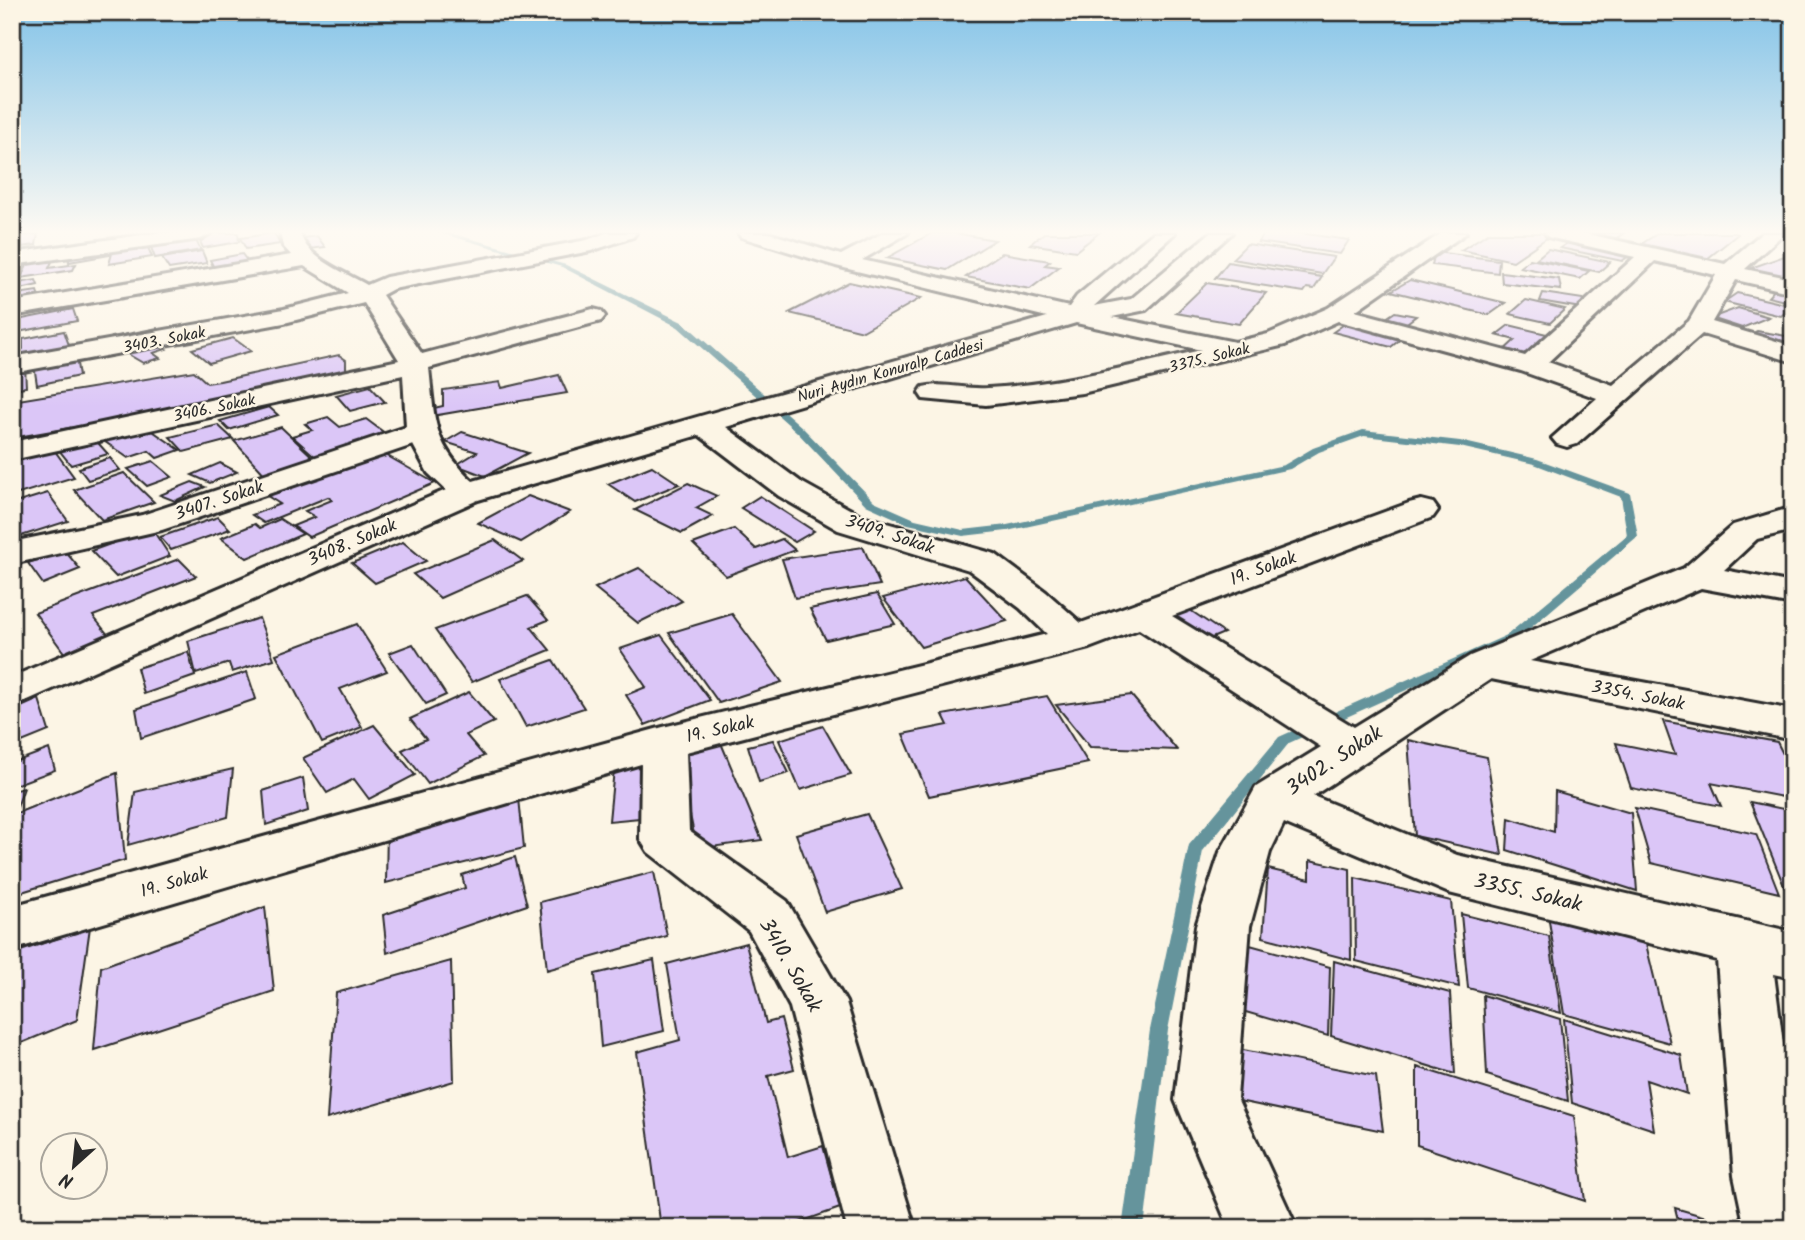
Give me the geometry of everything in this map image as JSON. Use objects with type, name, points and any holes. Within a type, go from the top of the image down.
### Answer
[{"type":"street","points":[[12,310],[123,291]]},
{"type":"street","points":[[360,291],[374,299],[415,363],[421,432],[439,466],[467,493]]},
{"type":"street","name":"3403. Sokak","points":[[12,365],[105,351],[289,315],[374,291]]},
{"type":"street","points":[[967,291],[1238,350]]},
{"type":"street","points":[[1075,316],[1085,301],[1097,291]]},
{"type":"street","name":"Nuri Aydın Konuralp Caddesi","points":[[704,424],[1075,316],[1138,305],[1154,291]]},
{"type":"street","name":"3375. Sokak","points":[[933,393],[986,397],[1082,385],[1238,350],[1276,340],[1336,313],[1369,291]]},
{"type":"street","points":[[1530,365],[1608,291]]},
{"type":"street","points":[[1567,438],[1619,396],[1698,325],[1718,291]]},
{"type":"street","points":[[1336,313],[1530,365],[1619,396]]},
{"type":"street","name":"3406. Sokak","points":[[12,451],[415,363],[593,316]]},
{"type":"street","points":[[1698,325],[1793,354]]},
{"type":"street","name":"3408. Sokak","points":[[12,693],[342,545],[467,493],[704,424]]},
{"type":"street","name":"3409. Sokak","points":[[704,424],[790,489],[850,523],[982,562],[1033,600],[1075,639]]},
{"type":"street","name":"3407. Sokak","points":[[12,553],[149,523],[421,432]]},
{"type":"street","name":"19. Sokak","points":[[12,928],[663,742],[789,713],[1075,639],[1421,510]]},
{"type":"street","name":"3402. Sokak","points":[[1263,1228],[1206,1100],[1223,926],[1245,852],[1273,799],[1340,739],[1484,665],[1697,576],[1745,532],[1792,519]]},
{"type":"street","points":[[1697,576],[1793,594]]},
{"type":"street","points":[[1142,614],[1340,739]]},
{"type":"street","name":"3354. Sokak","points":[[1484,665],[1793,725]]},
{"type":"street","name":"3410. Sokak","points":[[663,742],[664,839],[768,916],[817,1002],[881,1228]]},
{"type":"street","name":"3355. Sokak","points":[[1273,799],[1449,873],[1768,949]]},
{"type":"street","points":[[1768,949],[1767,1176],[1779,1228]]},
{"type":"building","points":[[17,291],[18,294],[37,291],[39,297],[12,305],[12,292]]},
{"type":"building","points":[[832,291],[889,291],[921,298],[863,331],[789,313]]},
{"type":"building","points":[[1199,291],[1266,293],[1239,324],[1176,313]]},
{"type":"building","points":[[1391,291],[1455,291],[1506,303],[1489,315]]},
{"type":"building","points":[[1773,291],[1793,293],[1793,303],[1768,297]]},
{"type":"building","points":[[1543,293],[1583,299],[1581,308],[1540,301]]},
{"type":"building","points":[[1737,293],[1793,306],[1781,316],[1724,302]]},
{"type":"building","points":[[1526,300],[1565,309],[1550,323],[1510,314]]},
{"type":"building","points":[[1738,308],[1769,317],[1742,328],[1711,318]]},
{"type":"building","points":[[73,309],[77,321],[12,333],[12,321]]},
{"type":"building","points":[[1395,312],[1416,316],[1404,325],[1383,320]]},
{"type":"building","points":[[1350,320],[1407,334],[1391,347],[1333,332]]},
{"type":"building","points":[[1509,325],[1551,335],[1524,359],[1501,353],[1515,340],[1496,335]]},
{"type":"building","points":[[157,328],[161,335],[115,345],[112,337]]},
{"type":"building","points":[[64,331],[71,351],[12,363],[12,351],[23,349],[23,339]]},
{"type":"building","points":[[1757,331],[1793,337],[1793,348],[1749,335]]},
{"type":"building","points":[[233,338],[251,351],[209,363],[192,349]]},
{"type":"building","points":[[156,344],[166,349],[153,353],[160,358],[143,363],[126,353]]},
{"type":"building","points":[[339,355],[346,360],[346,373],[312,382],[307,379],[200,405],[12,438],[12,401],[194,371],[207,383]]},
{"type":"building","points":[[76,357],[79,376],[37,385],[34,365]]},
{"type":"building","points":[[25,366],[26,387],[12,389],[12,369]]},
{"type":"building","points":[[559,375],[567,393],[426,417],[425,410],[443,406],[443,390],[500,382],[502,388]]},
{"type":"building","points":[[370,386],[385,402],[350,411],[336,395]]},
{"type":"building","points":[[269,407],[278,415],[229,430],[220,421]]},
{"type":"building","points":[[328,417],[340,427],[366,419],[390,437],[319,460],[292,436],[312,430],[305,424]]},
{"type":"building","points":[[144,425],[180,450],[157,458],[149,451],[128,458],[101,439]]},
{"type":"building","points":[[218,425],[233,439],[184,452],[170,437]]},
{"type":"building","points":[[281,427],[317,461],[267,477],[234,441]]},
{"type":"building","points":[[462,432],[528,453],[485,476],[456,465],[477,452],[445,442]]},
{"type":"building","points":[[91,435],[108,454],[71,465],[55,445]]},
{"type":"building","points":[[49,443],[74,477],[12,496],[12,454]]},
{"type":"building","points":[[377,450],[435,483],[309,537],[293,526],[315,517],[305,511],[332,500],[328,497],[264,523],[252,515],[280,504],[264,494]]},
{"type":"building","points":[[110,458],[120,470],[88,480],[79,468]]},
{"type":"building","points":[[153,461],[172,477],[147,486],[128,469]]},
{"type":"building","points":[[220,463],[237,472],[210,483],[192,475]]},
{"type":"building","points":[[652,466],[679,484],[635,502],[608,484]]},
{"type":"building","points":[[124,473],[154,502],[102,520],[74,490]]},
{"type":"building","points":[[192,482],[205,487],[175,501],[160,495]]},
{"type":"building","points":[[688,483],[717,496],[696,508],[713,516],[682,533],[635,510]]},
{"type":"building","points":[[48,493],[68,521],[12,539],[12,504]]},
{"type":"building","points":[[528,496],[570,512],[521,542],[478,523]]},
{"type":"building","points":[[760,496],[814,531],[795,542],[741,508]]},
{"type":"building","points":[[218,517],[230,529],[171,550],[160,537]]},
{"type":"building","points":[[280,519],[303,534],[247,558],[221,538],[255,524],[260,528]]},
{"type":"building","points":[[152,529],[170,556],[116,577],[91,551]]},
{"type":"building","points":[[734,529],[756,549],[782,539],[795,550],[726,576],[693,544]]},
{"type":"building","points":[[495,540],[523,561],[440,598],[413,574]]},
{"type":"building","points":[[403,542],[426,561],[375,583],[352,563]]},
{"type":"building","points":[[863,547],[880,585],[795,598],[782,559]]},
{"type":"building","points":[[65,551],[80,569],[43,584],[28,563]]},
{"type":"building","points":[[179,559],[196,576],[93,616],[109,636],[65,654],[35,613]]},
{"type":"building","points":[[639,568],[682,601],[638,623],[595,588]]},
{"type":"building","points":[[965,576],[1007,621],[921,647],[883,598]]},
{"type":"building","points":[[877,594],[895,624],[826,640],[810,609]]},
{"type":"building","points":[[527,596],[548,620],[531,627],[550,650],[472,682],[435,630]]},
{"type":"building","points":[[1181,604],[1224,633],[1195,645],[1153,616]]},
{"type":"building","points":[[732,614],[782,682],[719,703],[669,633]]},
{"type":"building","points":[[259,618],[274,659],[232,672],[229,663],[196,674],[188,641]]},
{"type":"building","points":[[357,624],[387,671],[340,689],[362,727],[322,743],[276,654]]},
{"type":"building","points":[[661,635],[710,700],[645,725],[626,695],[646,687],[620,649]]},
{"type":"building","points":[[413,644],[446,695],[426,704],[389,653]]},
{"type":"building","points":[[188,652],[195,676],[144,694],[137,668]]},
{"type":"building","points":[[553,660],[584,708],[526,727],[500,679]]},
{"type":"building","points":[[247,672],[256,699],[141,738],[136,709]]},
{"type":"building","points":[[469,692],[494,722],[466,735],[484,756],[428,784],[402,750],[426,739],[410,719]]},
{"type":"building","points":[[1131,695],[1177,750],[1090,747],[1056,705]]},
{"type":"building","points":[[1047,696],[1088,763],[929,796],[903,734],[948,725],[943,715]]},
{"type":"building","points":[[39,699],[49,731],[12,746],[12,711]]},
{"type":"building","points":[[1663,721],[1777,742],[1789,766],[1793,767],[1793,799],[1711,783],[1721,806],[1631,788],[1616,743],[1675,755]]},
{"type":"building","points":[[374,725],[415,775],[369,799],[354,779],[327,793],[303,758]]},
{"type":"building","points":[[823,726],[851,775],[800,790],[779,740]]},
{"type":"building","points":[[773,740],[789,773],[759,782],[748,746]]},
{"type":"building","points":[[1408,740],[1487,757],[1502,855],[1415,836]]},
{"type":"building","points":[[721,743],[762,840],[697,849],[678,756]]},
{"type":"building","points":[[49,749],[55,770],[12,786],[12,763]]},
{"type":"building","points":[[653,765],[650,817],[609,821],[614,769]]},
{"type":"building","points":[[233,769],[228,817],[128,845],[135,792]]},
{"type":"building","points":[[117,773],[125,860],[12,895],[17,813]]},
{"type":"building","points":[[303,778],[308,811],[266,825],[263,791]]},
{"type":"building","points":[[24,788],[13,818],[12,821],[12,791]]},
{"type":"building","points":[[1555,791],[1631,813],[1637,891],[1507,850],[1509,818],[1554,832]]},
{"type":"building","points":[[519,798],[524,848],[386,883],[387,830]]},
{"type":"building","points":[[1750,802],[1793,811],[1793,908]]},
{"type":"building","points":[[1635,808],[1756,834],[1779,893],[1651,863]]},
{"type":"building","points":[[867,814],[902,889],[825,912],[796,834]]},
{"type":"building","points":[[515,857],[527,905],[387,953],[383,915],[465,888],[462,875]]},
{"type":"building","points":[[1310,860],[1350,869],[1351,960],[1263,937],[1268,869],[1310,879]]},
{"type":"building","points":[[654,872],[667,936],[547,970],[540,902]]},
{"type":"building","points":[[1355,878],[1451,901],[1459,987],[1356,961]]},
{"type":"building","points":[[265,907],[274,991],[94,1050],[101,967]]},
{"type":"building","points":[[1461,914],[1549,936],[1561,1013],[1468,988]]},
{"type":"building","points":[[1548,915],[1645,940],[1670,1043],[1564,1014]]},
{"type":"building","points":[[90,927],[77,1020],[12,1047],[12,954]]},
{"type":"building","points":[[1239,942],[1330,967],[1328,1036],[1232,1008]]},
{"type":"building","points":[[746,943],[766,1023],[781,1019],[794,1069],[768,1076],[788,1157],[823,1146],[840,1208],[783,1228],[661,1228],[637,1052],[680,1040],[667,964]]},
{"type":"building","points":[[654,960],[664,1031],[601,1047],[595,974]]},
{"type":"building","points":[[451,961],[454,1081],[327,1119],[336,993]]},
{"type":"building","points":[[1334,961],[1450,993],[1455,1074],[1331,1036]]},
{"type":"building","points":[[1483,995],[1560,1019],[1568,1101],[1487,1075]]},
{"type":"building","points":[[1564,1019],[1681,1055],[1687,1094],[1646,1080],[1654,1130],[1572,1103]]},
{"type":"building","points":[[1223,1046],[1376,1076],[1383,1131],[1224,1098]]},
{"type":"building","points":[[1417,1067],[1574,1116],[1585,1201],[1417,1145]]},
{"type":"building","points":[[1675,1208],[1744,1228],[1680,1228]]},
{"type":"waterway","points":[[613,291],[681,325],[800,430],[870,503],[912,522],[963,533],[1007,528],[1287,467],[1316,450],[1363,433],[1460,444],[1537,462],[1626,495],[1633,536],[1511,638],[1284,740],[1195,849],[1159,1030],[1133,1228]]}]
